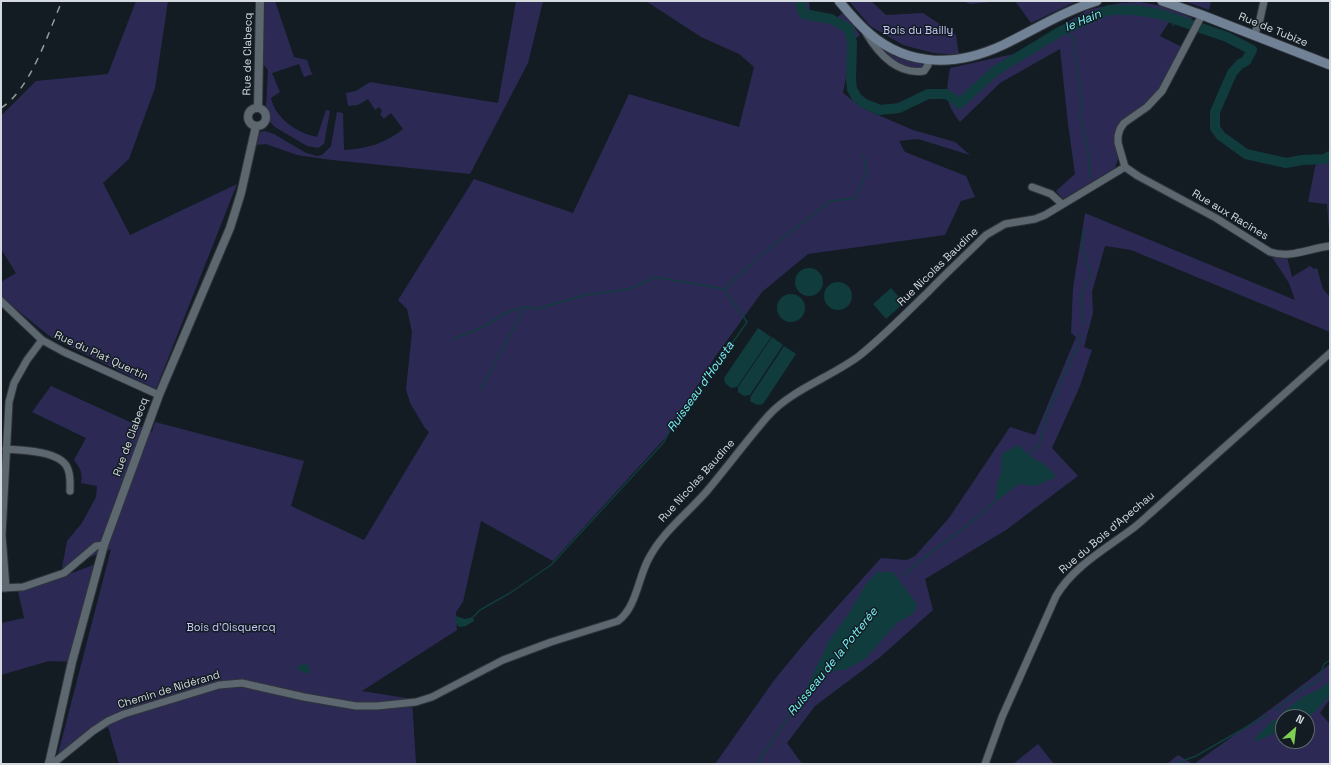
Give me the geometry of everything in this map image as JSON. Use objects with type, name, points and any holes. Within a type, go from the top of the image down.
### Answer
[{"type":"main road","points":[[839,1],[862,27],[880,42],[908,56],[929,60],[957,60],[989,51],[1059,16],[1096,1]]},
{"type":"main road","name":"Rue de Tubize","points":[[1162,1],[1330,65]]},
{"type":"street","name":"Rue de Clabecq","points":[[258,108],[260,1]]},
{"type":"street","points":[[1254,36],[1264,1]]},
{"type":"street","points":[[1125,167],[1118,143],[1120,130],[1124,124],[1147,106],[1162,91],[1202,15]]},
{"type":"street","points":[[862,27],[878,50],[896,66],[918,72],[926,68],[929,60]]},
{"type":"street","name":"Rue de Clabecq","points":[[258,108],[264,111],[266,117],[264,124],[256,126],[251,123],[248,118],[252,109],[258,108]]},
{"type":"street","name":"Rue de Clabecq","points":[[49,763],[72,662],[104,545],[158,396],[230,228],[246,173],[256,126]]},
{"type":"street","name":"Rue Nicolas Baudine","points":[[356,706],[377,706],[416,702],[426,699],[503,660],[551,642],[608,625],[623,618],[630,607],[644,566],[655,548],[675,523],[723,473],[769,414],[787,399],[844,366],[870,347],[986,235],[1005,224],[1039,218],[1125,167]]},
{"type":"street","name":"Rue aux Racines","points":[[1125,167],[1138,176],[1216,218],[1270,252],[1277,254],[1293,254],[1330,246]]},
{"type":"street","points":[[1032,187],[1051,194],[1062,204]]},
{"type":"street","name":"Rue du Plat Quertin","points":[[1,301],[42,340],[64,352],[158,396]]},
{"type":"street","points":[[42,340],[27,360],[14,383],[9,402],[2,536],[3,588],[23,588],[64,573],[96,546],[104,545]]},
{"type":"street","name":"Rue du Bois d'Apechau","points":[[985,764],[1002,717],[1056,596],[1063,584],[1084,565],[1138,524],[1330,353]]},
{"type":"street","points":[[6,449],[34,451],[58,458],[68,467],[71,478],[70,491]]},
{"type":"street","name":"Chemin de Nidérand","points":[[49,763],[56,761],[93,731],[108,721],[124,714],[219,684],[242,683],[304,697],[356,706]]},
{"type":"green space","points":[[136,1],[168,1],[155,88],[129,159],[103,183],[130,235],[237,184],[156,389],[52,338],[1,297],[1,282],[16,273],[1,249],[1,116],[36,81],[108,74]]},
{"type":"green space","points":[[265,1],[275,1],[294,57],[307,60],[313,74],[304,77],[299,64],[272,73],[280,92],[271,98],[273,105],[288,124],[302,132],[317,137],[326,110],[330,111],[324,144],[318,148],[307,146],[275,127],[270,122],[269,112],[266,107],[268,70],[263,64]]},
{"type":"green space","points":[[516,1],[543,1],[528,63],[470,174],[332,160],[297,155],[266,144],[256,145],[260,132],[265,131],[274,134],[306,153],[317,156],[322,155],[331,146],[337,112],[343,113],[344,150],[368,147],[383,142],[403,129],[391,113],[384,119],[380,114],[382,111],[379,107],[375,110],[368,99],[358,105],[348,106],[346,93],[356,91],[370,82],[498,103]]},
{"type":"green space","name":"Bois d'Oisquercq","points":[[644,1],[809,1],[810,12],[836,18],[844,12],[860,35],[854,40],[855,49],[850,55],[843,93],[864,109],[913,130],[955,142],[970,155],[918,139],[899,141],[905,152],[966,176],[975,197],[961,201],[945,235],[808,254],[762,292],[715,357],[668,435],[553,561],[481,521],[463,602],[456,612],[457,630],[362,691],[412,699],[416,764],[119,764],[108,727],[58,754],[111,549],[62,568],[67,541],[82,523],[96,497],[97,486],[81,483],[82,476],[74,460],[86,438],[32,412],[51,386],[152,432],[155,422],[304,461],[291,506],[364,540],[429,432],[410,403],[406,389],[412,332],[407,309],[398,300],[474,179],[573,213],[629,94],[739,127],[754,67],[739,54],[701,37]]},
{"type":"green space","name":"Bois du Bailly","points":[[849,1],[871,1],[886,15],[923,13],[956,35],[959,55],[933,53],[903,45],[870,26]]},
{"type":"green space","name":"Bois du Bailly","points":[[963,1],[1000,1],[970,4]]},
{"type":"green space","points":[[1015,1],[1077,1],[1031,23]]},
{"type":"green space","points":[[1184,1],[1211,1],[1209,10]]},
{"type":"green space","points":[[1140,2],[1162,6],[1192,18],[1191,23],[1173,16],[1160,36],[1182,47],[1152,99],[1119,124],[1114,141],[1118,159],[1115,168],[1063,199],[1056,191],[1075,174],[1060,49],[1000,83],[960,122],[955,115],[949,102],[947,91],[950,68],[1018,53],[1087,10],[1120,3]]},
{"type":"green space","points":[[886,51],[894,56],[926,65],[924,68],[908,67],[894,60],[885,53]]},
{"type":"green space","points":[[1330,160],[1330,243],[1327,204],[1308,202],[1316,163]]},
{"type":"green space","points":[[1085,213],[1295,300],[1289,283],[1270,254],[1287,257],[1292,277],[1310,266],[1314,269],[1317,268],[1323,289],[1330,297],[1330,332],[1131,250],[1105,246],[1092,292],[1093,313],[1084,347],[1092,350],[1080,386],[1052,448],[1078,476],[1006,530],[925,579],[933,610],[879,658],[815,706],[787,743],[802,764],[715,764],[775,679],[808,639],[881,558],[907,560],[915,556],[949,518],[1010,427],[1035,435],[1076,337],[1071,333],[1073,288]]},
{"type":"green space","points":[[96,564],[72,662],[49,661],[1,675],[1,623],[24,618],[17,587],[64,576]]},
{"type":"green space","points":[[1330,664],[1330,699],[1320,713],[1330,724],[1330,764],[1194,764]]},
{"type":"green space","points":[[1038,744],[1054,764],[1013,764]]},
{"type":"green space","points":[[1178,755],[1193,764],[1167,764]]},
{"type":"water","points":[[809,268],[819,272],[823,282],[819,292],[809,296],[799,292],[795,282],[799,272]]},
{"type":"water","points":[[838,282],[848,286],[852,296],[848,306],[838,310],[828,306],[824,296],[828,286]]},
{"type":"water","points":[[891,288],[904,303],[886,319],[873,304]]},
{"type":"water","points":[[791,294],[801,298],[805,308],[801,318],[791,322],[781,318],[777,308],[781,298]]},
{"type":"water","points":[[758,328],[771,337],[737,387],[731,388],[725,383],[724,378]]},
{"type":"water","points":[[772,337],[783,345],[750,395],[744,396],[738,392],[738,387]]},
{"type":"water","points":[[784,346],[796,354],[763,404],[757,405],[750,401],[751,396]]},
{"type":"water","points":[[1018,445],[1030,456],[1048,467],[1056,477],[1036,486],[1019,484],[995,502],[997,484],[1001,473],[1002,454]]},
{"type":"water","points":[[877,572],[893,572],[917,604],[914,613],[897,623],[865,659],[847,669],[827,672],[818,686],[803,695],[829,641],[849,613],[866,584]]},
{"type":"water","points":[[456,616],[465,619],[473,617],[474,621],[466,626],[459,627],[455,622]]},
{"type":"water","points":[[307,664],[310,670],[308,673],[297,669],[300,665]]},
{"type":"water","points":[[1328,682],[1330,684],[1330,694],[1315,712],[1315,709],[1286,709],[1304,696],[1320,689]]},
{"type":"water","points":[[1273,720],[1275,720],[1275,733],[1257,741],[1254,739]]},
{"type":"waterway","name":"le Hain","points":[[802,1],[801,7],[804,14],[831,19],[849,29],[852,43],[852,89],[857,98],[865,104],[880,110],[899,108],[928,94],[946,94],[959,104],[995,71],[1061,31],[1109,10],[1135,10],[1160,14],[1227,37],[1252,50],[1246,61],[1240,64],[1232,73],[1215,112],[1215,128],[1221,136],[1246,154],[1286,163],[1302,160],[1325,159],[1330,156]]},
{"type":"waterway","name":"le Hain","points":[[1173,18],[1173,26]]},
{"type":"waterway","name":"Ruisseau de la Potterée","points":[[1061,31],[1073,37],[1082,104],[1080,113],[1088,150],[1090,178]]},
{"type":"waterway","name":"Ruisseau d'Housta","points":[[875,115],[877,109]]},
{"type":"waterway","name":"Ruisseau d'Housta","points":[[473,617],[480,610],[510,593],[551,565],[664,442],[674,422],[685,410],[747,322],[724,289],[762,254],[831,201],[856,198],[867,170],[863,155]]},
{"type":"waterway","name":"Ruisseau de la Potterée","points":[[1083,324],[1081,294],[1091,275],[1082,247],[1084,230]]},
{"type":"waterway","points":[[480,390],[525,307],[537,309],[585,295],[630,289],[655,277],[724,289]]},
{"type":"waterway","points":[[453,339],[481,328],[506,313],[523,307]]},
{"type":"waterway","name":"Ruisseau de la Potterée","points":[[1028,455],[1039,446],[1047,415],[1082,334]]},
{"type":"waterway","name":"Ruisseau de la Potterée","points":[[904,575],[926,556],[973,521],[995,501]]},
{"type":"waterway","points":[[1277,709],[1302,689],[1318,681],[1324,664],[1330,660]]},
{"type":"waterway","name":"Ruisseau de la Potterée","points":[[756,764],[805,693]]},
{"type":"waterway","points":[[1174,764],[1196,756],[1267,715]]},
{"type":"railway","points":[[1,108],[12,99],[30,74],[38,59],[62,1]]}]
